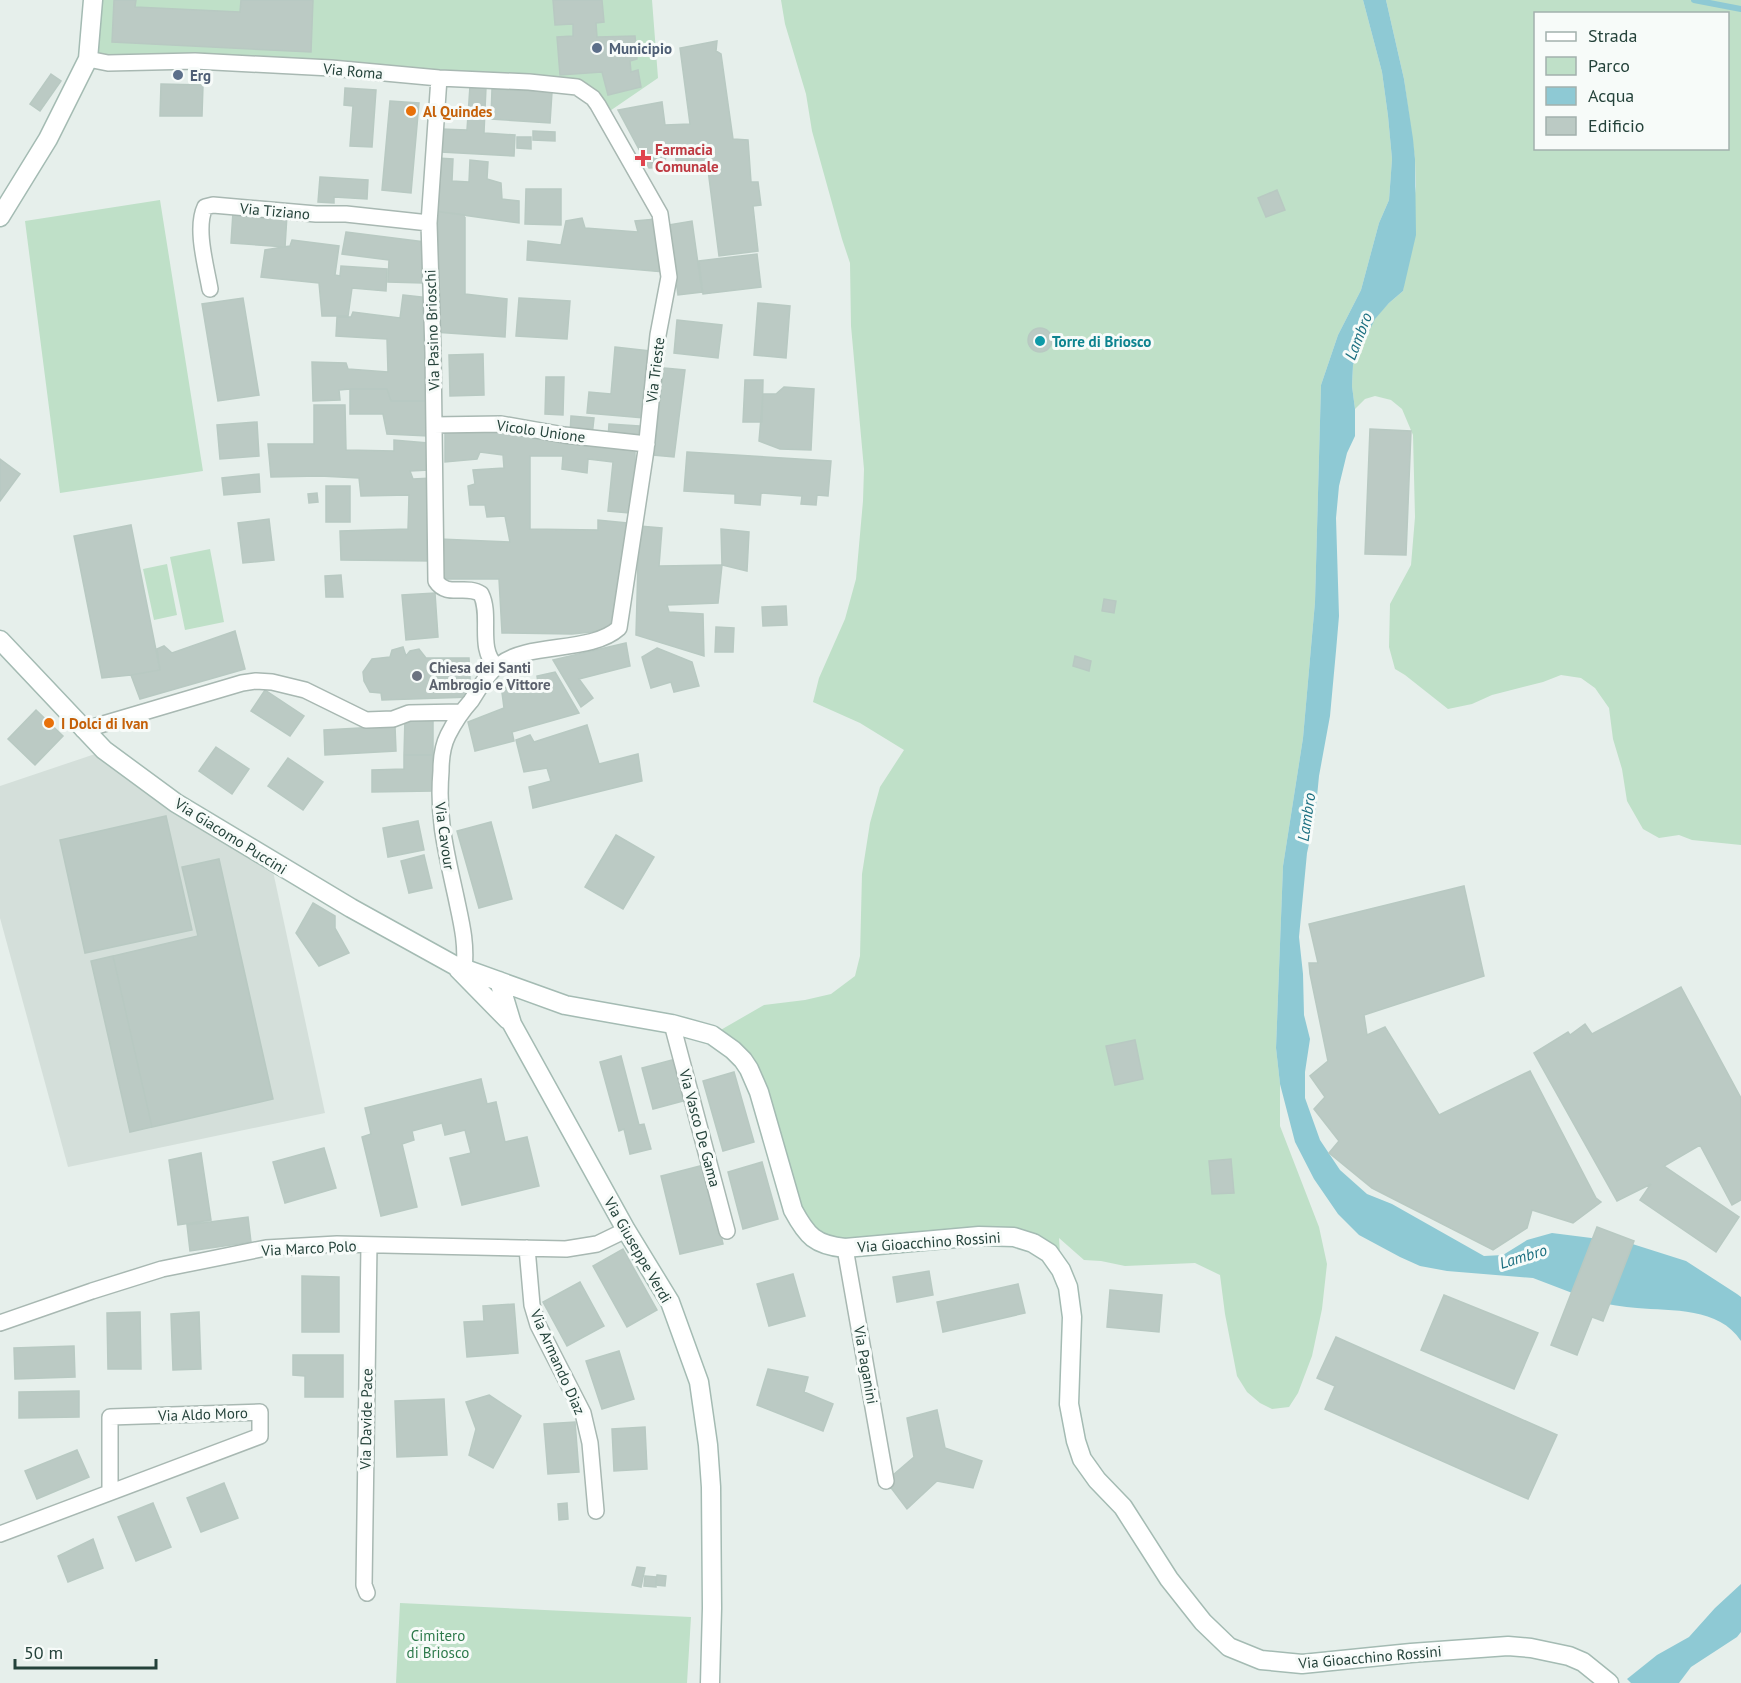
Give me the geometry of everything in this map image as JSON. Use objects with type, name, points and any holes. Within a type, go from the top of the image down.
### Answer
[{"type":"street","points":[[0,217],[48,139],[88,59],[93,0]]},
{"type":"street","name":"Via Roma","points":[[88,59],[108,63],[195,61],[331,68],[577,87],[593,98],[604,115]]},
{"type":"street","name":"Via Pasino Brioschi","points":[[439,78],[429,223],[436,581],[440,588],[476,590],[481,594],[491,673]]},
{"type":"street","name":"Via Trieste","points":[[491,673],[505,660],[517,655],[578,644],[611,635],[619,628],[647,444],[658,335],[669,277],[660,214],[604,115]]},
{"type":"street","name":"Via Tiziano","points":[[210,289],[201,230],[201,215],[205,207],[213,205],[316,214],[346,214],[429,223]]},
{"type":"street","name":"Vicolo Unione","points":[[434,424],[501,424],[564,435],[647,444]]},
{"type":"street","name":"Via Giacomo Puccini","points":[[0,640],[104,750],[177,803],[351,908],[459,967],[499,981]]},
{"type":"street","name":"Via Cavour","points":[[459,967],[465,938],[440,819],[441,762],[447,737],[462,712],[491,673]]},
{"type":"street","points":[[83,730],[256,681],[305,690],[366,720],[393,719],[409,712],[462,712]]},
{"type":"street","points":[[459,967],[512,1024]]},
{"type":"street","name":"Via Gioacchino Rossini","points":[[499,981],[565,1005],[672,1024],[712,1035],[733,1050],[749,1069],[759,1092],[793,1210],[802,1228],[813,1238],[828,1246],[845,1248],[979,1236],[1014,1237],[1033,1243],[1049,1253],[1061,1269],[1068,1287],[1072,1317],[1069,1404],[1082,1459],[1097,1480],[1123,1507],[1169,1579],[1203,1622],[1229,1647],[1261,1660],[1302,1664],[1508,1646],[1531,1648],[1569,1656],[1583,1662],[1609,1683]]},
{"type":"street","name":"Via Giuseppe Verdi","points":[[499,981],[512,1024],[626,1230],[670,1302],[699,1382],[711,1487],[710,1683]]},
{"type":"street","name":"Via Vasco De Gama","points":[[672,1024],[727,1232]]},
{"type":"street","name":"Via Marco Polo","points":[[0,1323],[162,1269],[266,1248],[337,1244],[566,1249],[597,1244],[626,1230]]},
{"type":"street","name":"Via Davide Pace","points":[[367,1593],[364,1574],[369,1245]]},
{"type":"street","name":"Via Armando Diaz","points":[[527,1248],[532,1305],[538,1325],[583,1413],[590,1443],[596,1511]]},
{"type":"street","name":"Via Paganini","points":[[845,1248],[886,1481]]},
{"type":"street","name":"Via Aldo Moro","points":[[0,1534],[260,1436],[260,1412],[110,1417],[110,1492]]},
{"type":"shaded area","points":[[104,751],[271,862],[325,1113],[68,1167],[0,918],[0,786]]},
{"type":"green space","points":[[93,0],[652,0],[658,78],[604,115],[577,87],[88,59]]},
{"type":"green space","points":[[781,0],[1363,0],[1382,72],[1392,159],[1389,200],[1379,223],[1361,290],[1338,335],[1321,385],[1315,602],[1303,738],[1283,866],[1276,1048],[1280,1084],[1280,1126],[1319,1227],[1327,1264],[1322,1309],[1312,1356],[1298,1393],[1289,1407],[1272,1409],[1247,1392],[1237,1376],[1220,1275],[1195,1263],[1125,1266],[1084,1260],[1059,1238],[1061,1269],[1033,1243],[845,1248],[813,1238],[759,1092],[712,1035],[764,1005],[831,994],[855,976],[860,956],[862,874],[870,823],[880,787],[904,750],[860,723],[813,702],[819,678],[845,619],[856,579],[864,469],[851,326],[850,263],[812,131],[806,94],[785,24]]},
{"type":"green space","points":[[1386,0],[1741,0],[1741,845],[1692,840],[1679,835],[1659,838],[1643,829],[1627,801],[1622,769],[1613,739],[1609,708],[1595,688],[1581,678],[1561,675],[1492,695],[1472,704],[1448,709],[1395,669],[1389,647],[1390,604],[1411,565],[1415,517],[1413,435],[1402,409],[1391,400],[1375,396],[1365,399],[1355,409],[1352,386],[1353,365],[1374,319],[1403,291],[1416,186],[1415,159],[1404,79]]},
{"type":"green space","points":[[160,200],[203,471],[60,493],[25,221]]},
{"type":"green space","points":[[210,549],[224,622],[185,630],[170,557]]},
{"type":"green space","points":[[167,564],[177,615],[154,620],[143,569]]},
{"type":"green space","name":"Cimitero di Briosco","points":[[400,1603],[691,1617],[687,1683],[396,1683]]},
{"type":"water","name":"Lambro","points":[[1363,0],[1386,0],[1404,79],[1415,159],[1416,235],[1403,291],[1375,319],[1353,365],[1355,436],[1347,453],[1339,486],[1336,518],[1339,616],[1330,716],[1319,776],[1315,817],[1307,853],[1299,937],[1304,1015],[1310,1039],[1305,1072],[1305,1098],[1320,1140],[1340,1170],[1367,1194],[1392,1204],[1484,1256],[1503,1255],[1527,1240],[1552,1233],[1615,1241],[1588,1299],[1533,1278],[1447,1271],[1420,1266],[1359,1235],[1338,1214],[1314,1179],[1295,1142],[1280,1084],[1276,1048],[1283,866],[1303,738],[1315,602],[1321,385],[1338,335],[1361,290],[1379,223],[1389,200],[1392,159],[1388,116],[1382,72]]},
{"type":"water","points":[[1623,1241],[1686,1261],[1741,1297],[1741,1341],[1732,1330],[1708,1316],[1595,1302]]},
{"type":"water","points":[[1741,1584],[1741,1632],[1737,1637],[1691,1667],[1679,1683],[1631,1683],[1627,1679],[1657,1655],[1689,1637]]},
{"type":"building","points":[[114,0],[136,0],[135,7],[240,12],[241,0],[313,0],[311,52],[112,42]]},
{"type":"building","name":"Municipio","points":[[553,0],[602,0],[604,22],[596,23],[597,37],[635,36],[637,59],[630,61],[631,72],[638,70],[641,87],[608,95],[602,72],[560,75],[557,37],[573,36],[573,24],[555,25]]},
{"type":"building","points":[[717,41],[716,51],[721,54],[733,139],[748,140],[751,182],[758,182],[761,205],[753,206],[758,251],[719,256],[707,162],[677,166],[674,148],[666,150],[665,167],[649,168],[618,110],[662,102],[665,125],[690,124],[680,48]]},
{"type":"building","points":[[51,74],[61,81],[40,111],[30,104]]},
{"type":"building","points":[[161,84],[203,85],[202,116],[160,116]]},
{"type":"building","points":[[470,86],[486,87],[484,133],[515,135],[514,156],[441,152],[442,129],[467,130]]},
{"type":"building","points":[[345,88],[376,90],[372,147],[350,146],[353,106],[344,105]]},
{"type":"building","points":[[492,89],[552,92],[550,123],[491,119]]},
{"type":"building","points":[[390,101],[419,103],[411,193],[382,190]]},
{"type":"building","points":[[533,131],[555,132],[555,141],[533,140]]},
{"type":"building","points":[[517,137],[531,137],[531,149],[517,148]]},
{"type":"building","points":[[437,158],[453,159],[452,181],[469,182],[470,160],[488,162],[487,179],[501,183],[502,199],[519,201],[519,223],[435,211]]},
{"type":"building","points":[[320,177],[368,180],[367,199],[334,197],[334,203],[318,202]]},
{"type":"building","points":[[526,189],[561,189],[561,225],[525,224]]},
{"type":"building","points":[[1277,190],[1285,210],[1266,217],[1258,198]]},
{"type":"building","points":[[435,211],[465,215],[465,294],[507,299],[505,337],[434,332]]},
{"type":"building","points":[[233,212],[287,215],[285,247],[231,243]]},
{"type":"building","points":[[582,218],[585,228],[638,232],[635,221],[656,219],[664,272],[527,260],[528,241],[561,245],[566,221]]},
{"type":"building","points":[[692,221],[702,292],[678,295],[668,225]]},
{"type":"building","points":[[346,232],[425,242],[423,283],[388,282],[389,260],[342,254]]},
{"type":"building","points":[[292,240],[339,246],[335,275],[340,276],[341,266],[387,269],[386,291],[352,288],[348,316],[322,316],[319,283],[261,277],[265,250],[290,246]]},
{"type":"building","points":[[757,254],[761,287],[703,294],[699,261]]},
{"type":"building","points":[[403,295],[430,298],[428,401],[391,401],[387,389],[350,389],[339,390],[340,400],[313,401],[312,362],[346,363],[348,369],[388,372],[387,339],[336,336],[337,317],[351,317],[353,312],[400,318]]},
{"type":"building","points":[[243,298],[259,395],[218,401],[202,304]]},
{"type":"building","points":[[519,298],[570,301],[567,339],[516,336]]},
{"type":"building","points":[[758,303],[790,306],[786,358],[754,355]]},
{"type":"building","points":[[677,320],[722,325],[718,358],[674,353]]},
{"type":"building","name":"Torre di Briosco","points":[[1040,328],[1049,331],[1052,340],[1049,349],[1040,352],[1031,349],[1028,340],[1031,331]]},
{"type":"building","points":[[615,347],[650,351],[644,418],[587,413],[589,392],[611,394]]},
{"type":"building","points":[[483,354],[484,395],[450,396],[449,355]]},
{"type":"building","points":[[664,368],[685,370],[674,457],[653,455]]},
{"type":"building","points":[[546,377],[564,377],[563,415],[545,414]]},
{"type":"building","points":[[745,380],[763,380],[762,422],[743,422]]},
{"type":"building","points":[[784,387],[814,389],[811,450],[780,449],[759,441],[763,394],[776,394]]},
{"type":"building","points":[[350,389],[387,389],[391,401],[428,401],[428,436],[387,434],[383,414],[350,414]]},
{"type":"building","points":[[314,405],[345,405],[346,450],[394,451],[394,440],[428,443],[429,470],[410,471],[413,479],[432,478],[434,561],[341,560],[340,531],[408,529],[409,495],[361,496],[359,478],[271,477],[268,444],[314,444]]},
{"type":"building","points":[[571,416],[594,418],[592,436],[570,434]]},
{"type":"building","points":[[257,422],[259,456],[220,459],[217,425]]},
{"type":"building","points":[[609,424],[639,426],[638,441],[608,439]]},
{"type":"building","points":[[501,428],[635,445],[635,478],[629,513],[608,511],[613,462],[588,459],[587,473],[562,469],[563,456],[530,456],[530,529],[598,530],[598,520],[627,523],[613,627],[572,634],[502,633],[499,579],[441,579],[440,539],[510,542],[505,516],[487,517],[485,505],[470,505],[468,486],[475,484],[473,470],[504,468],[503,455],[480,452],[477,459],[445,462],[445,430]]},
{"type":"building","points":[[1370,429],[1411,431],[1406,555],[1365,554]]},
{"type":"building","points":[[687,452],[831,461],[828,496],[817,495],[816,505],[801,504],[802,496],[761,493],[760,505],[735,503],[735,494],[684,491]]},
{"type":"building","points":[[0,459],[20,474],[0,501]]},
{"type":"building","points":[[259,474],[260,492],[224,495],[222,478]]},
{"type":"building","points":[[326,486],[350,486],[350,522],[326,522]]},
{"type":"building","points":[[317,493],[318,502],[309,503],[308,494]]},
{"type":"building","points":[[269,519],[274,560],[243,563],[238,523]]},
{"type":"building","points":[[131,525],[160,670],[102,678],[74,536]]},
{"type":"building","points":[[639,526],[662,528],[659,566],[722,565],[718,603],[667,605],[669,612],[703,614],[704,656],[636,635]]},
{"type":"building","points":[[721,529],[749,532],[747,571],[722,565]]},
{"type":"building","points":[[341,575],[343,597],[326,597],[325,576]]},
{"type":"building","points":[[435,593],[438,637],[406,640],[402,595]]},
{"type":"building","points":[[1104,599],[1116,601],[1114,613],[1102,611]]},
{"type":"building","points":[[786,606],[787,625],[763,626],[762,607]]},
{"type":"building","points":[[716,627],[734,628],[733,652],[715,652]]},
{"type":"building","points":[[235,631],[245,669],[140,699],[131,675],[160,670],[157,649],[164,646],[172,653]]},
{"type":"building","points":[[626,643],[630,666],[579,679],[593,698],[581,707],[553,660]]},
{"type":"building","name":"Chiesa dei Santi Ambrogio e Vittore","points":[[403,647],[406,656],[410,651],[419,649],[426,658],[469,658],[471,697],[382,700],[381,693],[370,692],[364,681],[363,672],[372,659],[390,657],[392,650]]},
{"type":"building","points":[[657,648],[692,662],[699,686],[674,692],[671,682],[651,688],[642,657]]},
{"type":"building","points":[[1075,656],[1091,661],[1089,671],[1073,666]]},
{"type":"building","points":[[555,672],[579,713],[512,732],[514,741],[475,751],[468,722],[504,708],[501,685],[519,681],[523,694],[539,690],[537,676]]},
{"type":"building","points":[[265,690],[304,716],[290,736],[251,711]]},
{"type":"building","points":[[36,710],[63,736],[35,765],[8,739]]},
{"type":"building","points":[[405,718],[433,718],[433,755],[404,755]]},
{"type":"building","points":[[587,725],[599,764],[638,754],[642,781],[533,808],[529,787],[551,781],[547,768],[524,772],[516,740],[530,735],[534,742]]},
{"type":"building","points":[[395,726],[396,751],[325,755],[324,730]]},
{"type":"building","points":[[216,747],[249,769],[232,794],[199,771]]},
{"type":"building","points":[[404,755],[433,755],[433,791],[372,792],[372,770],[404,769]]},
{"type":"building","points":[[288,758],[323,782],[303,810],[268,786]]},
{"type":"building","points":[[166,816],[192,930],[85,953],[60,840]]},
{"type":"building","points":[[418,821],[424,850],[388,857],[383,828]]},
{"type":"building","points":[[491,822],[512,899],[479,908],[457,831]]},
{"type":"building","points":[[616,835],[654,857],[623,909],[585,887]]},
{"type":"building","points":[[424,855],[432,888],[409,893],[401,861]]},
{"type":"building","points":[[219,859],[273,1099],[152,1127],[113,956],[198,936],[182,867]]},
{"type":"building","points":[[1464,886],[1484,976],[1364,1015],[1367,1035],[1385,1027],[1439,1115],[1530,1071],[1596,1198],[1601,1202],[1573,1223],[1532,1210],[1527,1228],[1493,1250],[1372,1188],[1329,1153],[1339,1141],[1314,1109],[1325,1097],[1310,1076],[1328,1061],[1310,974],[1309,963],[1318,963],[1309,924]]},
{"type":"building","points":[[313,903],[335,916],[335,928],[349,953],[319,966],[296,933]]},
{"type":"building","points":[[113,956],[152,1127],[130,1132],[91,961]]},
{"type":"building","points":[[1681,987],[1741,1098],[1741,1200],[1732,1205],[1700,1145],[1664,1166],[1739,1217],[1716,1252],[1640,1200],[1651,1184],[1617,1201],[1534,1053],[1568,1032],[1570,1035],[1585,1024],[1592,1034]]},
{"type":"building","points":[[1135,1040],[1143,1079],[1115,1085],[1106,1046]]},
{"type":"building","points":[[621,1056],[639,1125],[644,1124],[651,1149],[630,1154],[624,1129],[619,1131],[600,1062]]},
{"type":"building","points":[[676,1059],[687,1100],[653,1109],[642,1068]]},
{"type":"building","points":[[734,1072],[754,1142],[723,1151],[703,1081]]},
{"type":"building","points":[[481,1079],[487,1104],[496,1102],[505,1142],[527,1137],[539,1186],[462,1205],[450,1158],[471,1153],[465,1130],[445,1135],[442,1123],[412,1131],[414,1140],[402,1144],[417,1207],[381,1216],[362,1137],[371,1134],[365,1108]]},
{"type":"building","points":[[324,1148],[336,1188],[285,1203],[273,1162]]},
{"type":"building","points":[[201,1153],[211,1220],[178,1225],[169,1160]]},
{"type":"building","points":[[1231,1159],[1234,1193],[1212,1194],[1209,1161]]},
{"type":"building","points":[[762,1162],[778,1219],[743,1229],[728,1172]]},
{"type":"building","points":[[704,1165],[723,1244],[680,1254],[661,1176]]},
{"type":"building","points":[[248,1217],[251,1242],[190,1251],[187,1225]]},
{"type":"building","points":[[1597,1227],[1634,1241],[1603,1321],[1592,1317],[1577,1355],[1551,1345]]},
{"type":"building","points":[[623,1249],[657,1310],[627,1327],[593,1266]]},
{"type":"building","points":[[929,1271],[933,1295],[897,1302],[893,1277]]},
{"type":"building","points":[[793,1274],[805,1316],[769,1326],[757,1284]]},
{"type":"building","points":[[302,1276],[339,1277],[339,1332],[302,1332]]},
{"type":"building","points":[[580,1282],[604,1326],[567,1346],[543,1302]]},
{"type":"building","points":[[1018,1284],[1025,1313],[943,1332],[937,1302]]},
{"type":"building","points":[[1110,1290],[1162,1295],[1159,1332],[1107,1327]]},
{"type":"building","points":[[1444,1295],[1538,1333],[1514,1389],[1421,1350]]},
{"type":"building","points":[[514,1304],[518,1353],[467,1357],[464,1322],[484,1321],[483,1306]]},
{"type":"building","points":[[140,1312],[141,1369],[108,1369],[107,1313]]},
{"type":"building","points":[[199,1312],[201,1369],[173,1370],[171,1314]]},
{"type":"building","points":[[1336,1337],[1557,1435],[1528,1499],[1325,1409],[1335,1386],[1317,1378]]},
{"type":"building","points":[[74,1346],[75,1377],[15,1379],[14,1348]]},
{"type":"building","points":[[619,1351],[634,1399],[602,1409],[586,1361]]},
{"type":"building","points":[[293,1355],[343,1355],[343,1397],[305,1397],[305,1376],[293,1375]]},
{"type":"building","points":[[768,1369],[808,1377],[804,1392],[833,1404],[823,1431],[757,1405]]},
{"type":"building","points":[[79,1391],[79,1417],[19,1418],[19,1392]]},
{"type":"building","points":[[489,1395],[521,1416],[493,1468],[469,1455],[476,1429],[466,1402]]},
{"type":"building","points":[[444,1399],[447,1455],[397,1457],[395,1401]]},
{"type":"building","points":[[937,1410],[945,1448],[982,1461],[973,1488],[937,1481],[907,1509],[886,1481],[914,1457],[907,1418]]},
{"type":"building","points":[[575,1422],[579,1472],[548,1474],[544,1424]]},
{"type":"building","points":[[645,1427],[647,1469],[614,1471],[612,1429]]},
{"type":"building","points":[[77,1450],[89,1477],[37,1499],[25,1471]]},
{"type":"building","points":[[224,1483],[238,1518],[201,1532],[187,1498]]},
{"type":"building","points":[[153,1503],[171,1547],[136,1561],[118,1517]]},
{"type":"building","points":[[567,1503],[568,1519],[559,1520],[558,1504]]},
{"type":"building","points":[[93,1539],[103,1568],[68,1582],[58,1556]]},
{"type":"building","points":[[637,1567],[645,1568],[641,1587],[632,1585]]},
{"type":"building","points":[[657,1575],[666,1576],[665,1586],[656,1585]]},
{"type":"building","points":[[645,1576],[656,1577],[656,1587],[644,1586]]},
{"type":"waterway","points":[[1694,0],[1741,9]]},
{"type":"place","name":"Municipio","points":[[597,48]]},
{"type":"place","name":"Erg","points":[[178,75]]},
{"type":"place","name":"Al Quindes","points":[[411,111]]},
{"type":"place","name":"Farmacia Comunale","points":[[643,158]]},
{"type":"place","name":"Torre di Briosco","points":[[1040,341]]},
{"type":"place","name":"Chiesa dei Santi Ambrogio e Vittore","points":[[417,676]]},
{"type":"place","name":"I Dolci di Ivan","points":[[49,723]]}]
